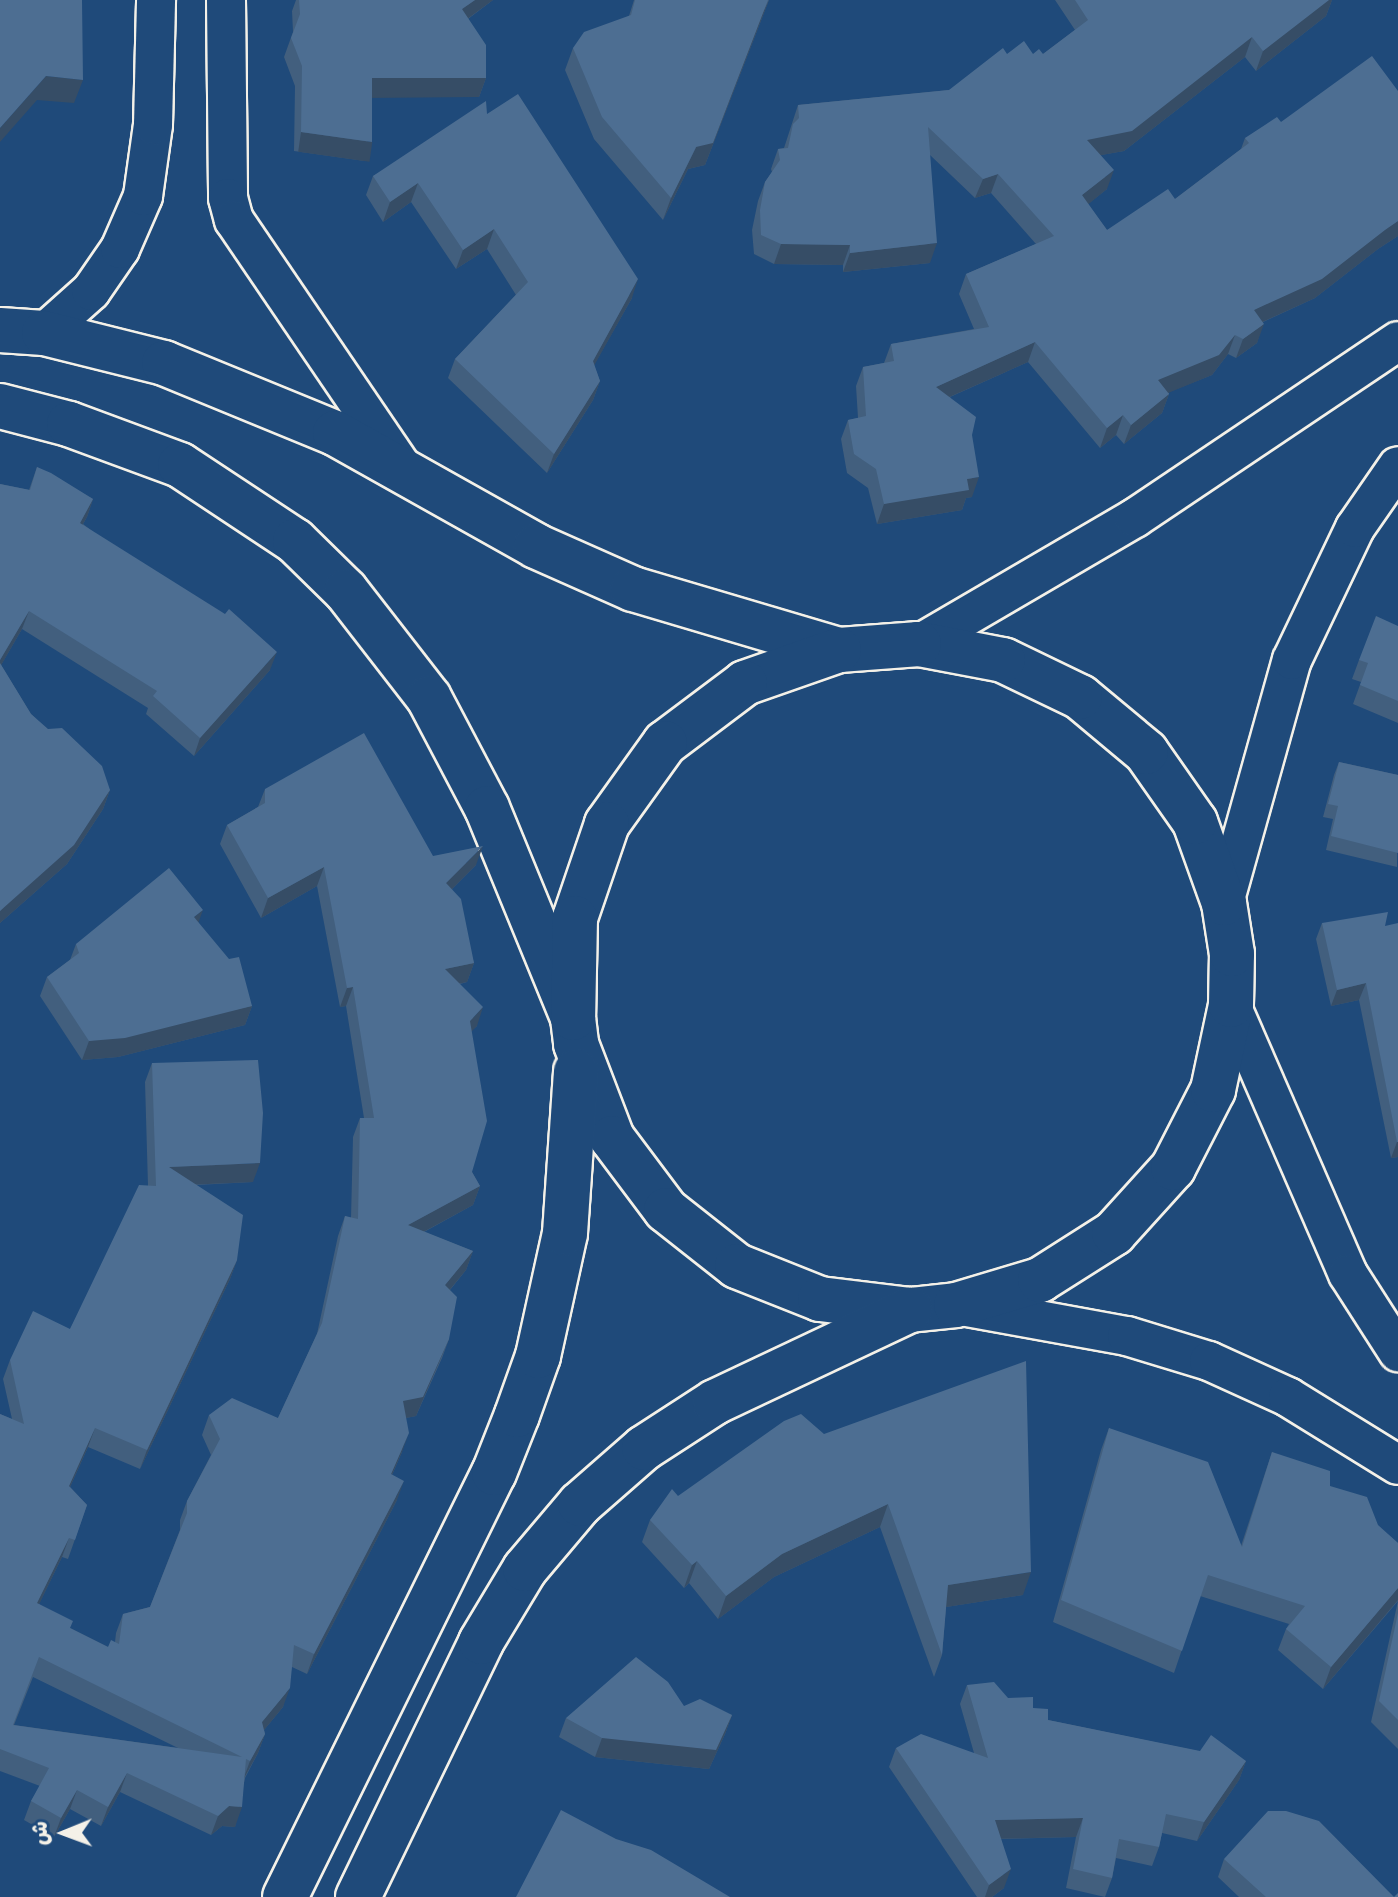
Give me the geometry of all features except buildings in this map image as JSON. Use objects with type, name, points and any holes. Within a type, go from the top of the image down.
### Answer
[{"type":"street","points":[[44,333],[91,291],[120,249],[143,196],[153,125],[156,0]]},
{"type":"street","points":[[226,0],[227,175],[234,220],[402,467]]},
{"type":"street","points":[[0,330],[44,333],[164,363],[287,412],[402,467],[536,546],[633,589],[839,650]]},
{"type":"street","points":[[919,644],[1135,518],[1398,341]]},
{"type":"street","points":[[0,406],[69,424],[180,465],[295,541],[346,591],[395,649],[455,744],[575,1031],[612,1138],[666,1210],[737,1266],[820,1299],[910,1310],[956,1305],[1040,1280],[1114,1233],[1173,1168],[1213,1090],[1231,1005],[1232,954],[1224,903],[1195,822],[1146,752],[1080,697],[1003,660],[919,644],[839,650],[745,683],[665,743],[607,824],[575,918],[575,1031],[573,1170],[565,1233],[533,1370],[494,1473],[285,1897]]},
{"type":"street","points":[[1224,903],[1292,660],[1355,528],[1398,466]]},
{"type":"street","points":[[1231,1005],[1348,1274],[1398,1352]]},
{"type":"street","points":[[956,1305],[1127,1336],[1209,1361],[1288,1397],[1398,1465]]},
{"type":"street","points":[[358,1897],[481,1642],[525,1569],[580,1504],[644,1448],[715,1402],[910,1310]]}]
